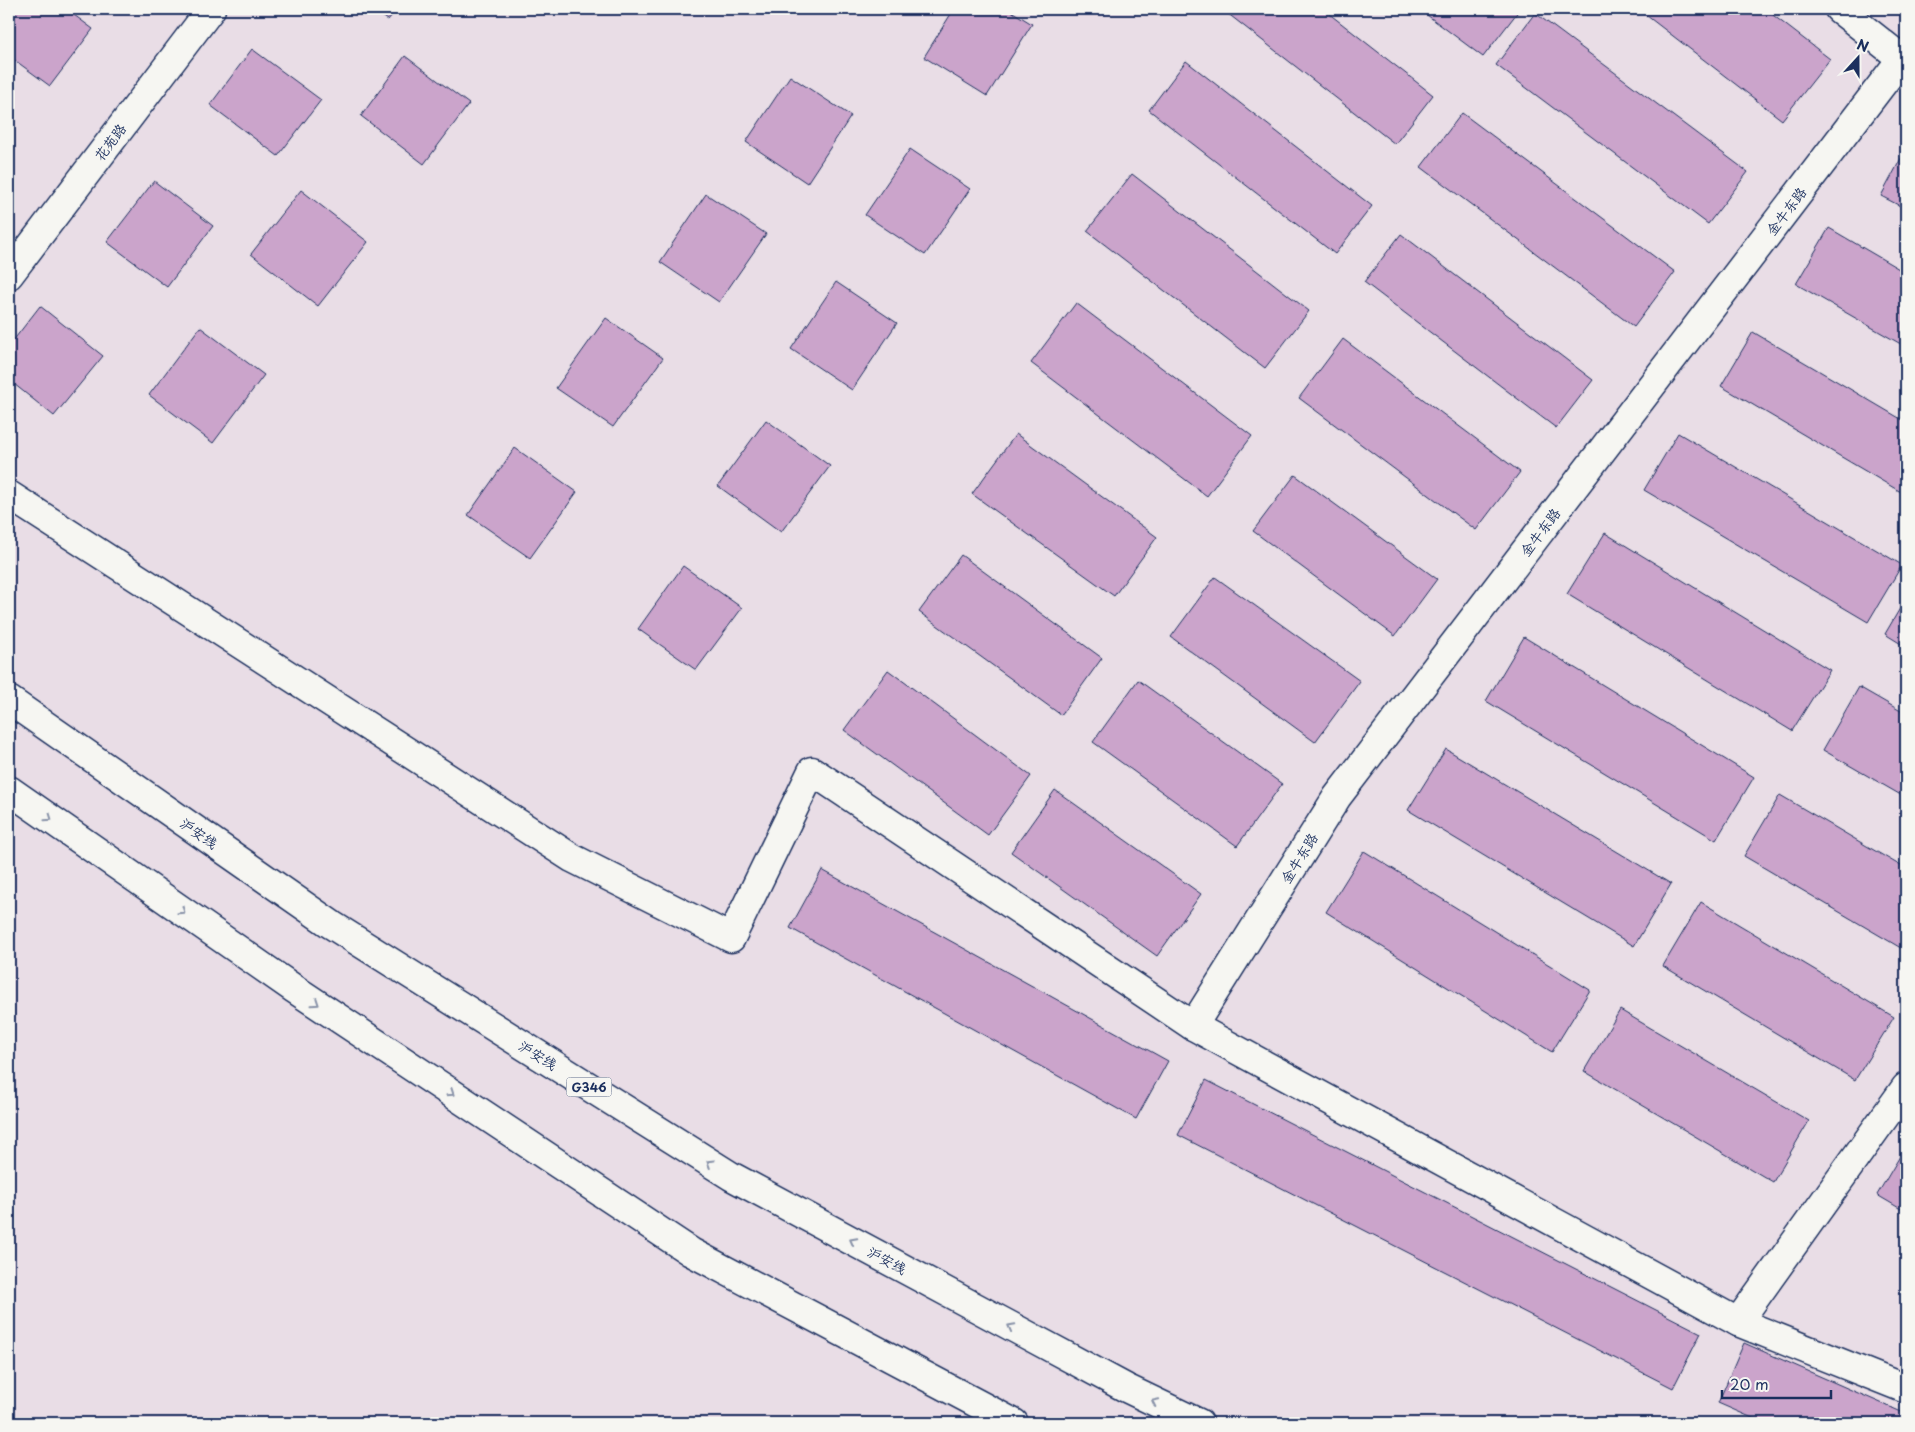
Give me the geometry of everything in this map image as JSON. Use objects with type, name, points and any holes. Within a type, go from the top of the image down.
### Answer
[{"type":"main road","name":"花苑路","points":[[9,275],[211,9]]},
{"type":"main road","points":[[1839,9],[1905,58]]},
{"type":"main road","name":"金牛东路","points":[[1193,1026],[1337,797],[1905,58]]},
{"type":"main road","points":[[9,495],[572,858],[731,938],[812,771],[1193,1026],[1738,1322],[1906,1388]]},
{"type":"main road","name":"沪安线","points":[[9,700],[332,925],[731,1176],[1126,1388],[1199,1423]]},
{"type":"main road","points":[[9,790],[294,988],[691,1252],[1014,1423]]},
{"type":"main road","points":[[1738,1322],[1906,1087]]},
{"type":"building","points":[[9,9],[66,9],[93,29],[50,86],[9,56]]},
{"type":"building","points":[[372,9],[397,9],[388,20]]},
{"type":"building","points":[[954,9],[1008,9],[1032,24],[987,96],[924,57]]},
{"type":"building","points":[[1222,9],[1323,9],[1433,95],[1395,144]]},
{"type":"building","points":[[1419,9],[1520,9],[1483,57]]},
{"type":"building","points":[[1638,9],[1765,9],[1830,59],[1782,120]]},
{"type":"building","points":[[1535,13],[1748,172],[1708,224],[1496,65]]},
{"type":"building","points":[[252,49],[321,100],[278,156],[210,105]]},
{"type":"building","points":[[405,56],[469,104],[424,164],[361,116]]},
{"type":"building","points":[[1186,61],[1372,206],[1335,254],[1149,110]]},
{"type":"building","points":[[790,76],[851,116],[807,183],[746,142]]},
{"type":"building","points":[[1462,113],[1675,272],[1634,327],[1421,167]]},
{"type":"building","points":[[910,149],[970,189],[925,255],[865,215]]},
{"type":"building","points":[[1906,149],[1906,209],[1881,196]]},
{"type":"building","points":[[1132,174],[1309,311],[1265,368],[1087,231]]},
{"type":"building","points":[[154,181],[213,226],[167,287],[107,242]]},
{"type":"building","points":[[301,190],[368,242],[318,306],[251,254]]},
{"type":"building","points":[[706,194],[766,234],[719,302],[660,262]]},
{"type":"building","points":[[1829,228],[1906,273],[1906,347],[1796,284]]},
{"type":"building","points":[[1401,234],[1593,380],[1556,428],[1364,282]]},
{"type":"building","points":[[836,282],[897,323],[852,390],[791,349]]},
{"type":"building","points":[[1076,303],[1252,436],[1207,496],[1031,363]]},
{"type":"building","points":[[40,306],[103,356],[54,416],[9,380],[9,346]]},
{"type":"building","points":[[606,318],[663,358],[613,427],[556,388]]},
{"type":"building","points":[[200,327],[264,375],[213,443],[149,395]]},
{"type":"building","points":[[1753,332],[1906,422],[1906,495],[1721,386]]},
{"type":"building","points":[[1343,339],[1520,472],[1476,530],[1299,398]]},
{"type":"building","points":[[766,420],[830,466],[781,532],[718,486]]},
{"type":"building","points":[[1678,433],[1902,565],[1868,622],[1644,490]]},
{"type":"building","points":[[1016,434],[1157,537],[1114,596],[972,494]]},
{"type":"building","points":[[515,448],[577,492],[530,558],[468,515]]},
{"type":"building","points":[[1295,475],[1437,579],[1395,636],[1253,531]]},
{"type":"building","points":[[1605,533],[1830,670],[1792,731],[1567,594]]},
{"type":"building","points":[[961,555],[1102,658],[1061,715],[919,612]]},
{"type":"building","points":[[683,566],[742,608],[696,670],[638,629]]},
{"type":"building","points":[[1215,577],[1360,681],[1315,742],[1171,637]]},
{"type":"building","points":[[1906,598],[1906,647],[1885,634]]},
{"type":"building","points":[[1524,637],[1754,777],[1716,840],[1486,701]]},
{"type":"building","points":[[888,670],[1031,776],[988,835],[844,730]]},
{"type":"building","points":[[1138,680],[1282,784],[1237,846],[1093,742]]},
{"type":"building","points":[[1859,687],[1906,714],[1906,798],[1823,750]]},
{"type":"building","points":[[1446,749],[1671,884],[1634,946],[1408,810]]},
{"type":"building","points":[[1055,790],[1201,894],[1157,956],[1011,852]]},
{"type":"building","points":[[1780,795],[1906,869],[1906,951],[1744,856]]},
{"type":"building","points":[[1364,851],[1590,990],[1552,1052],[1326,912]]},
{"type":"building","points":[[822,870],[1168,1061],[1136,1119],[790,928]]},
{"type":"building","points":[[1701,902],[1894,1017],[1855,1080],[1663,966]]},
{"type":"building","points":[[1620,1010],[1809,1121],[1773,1182],[1584,1071]]},
{"type":"building","points":[[1206,1080],[1701,1333],[1673,1388],[1178,1135]]},
{"type":"building","points":[[1906,1146],[1906,1212],[1877,1195]]},
{"type":"building","points":[[1744,1343],[1906,1414],[1906,1423],[1764,1423],[1718,1403]]}]
